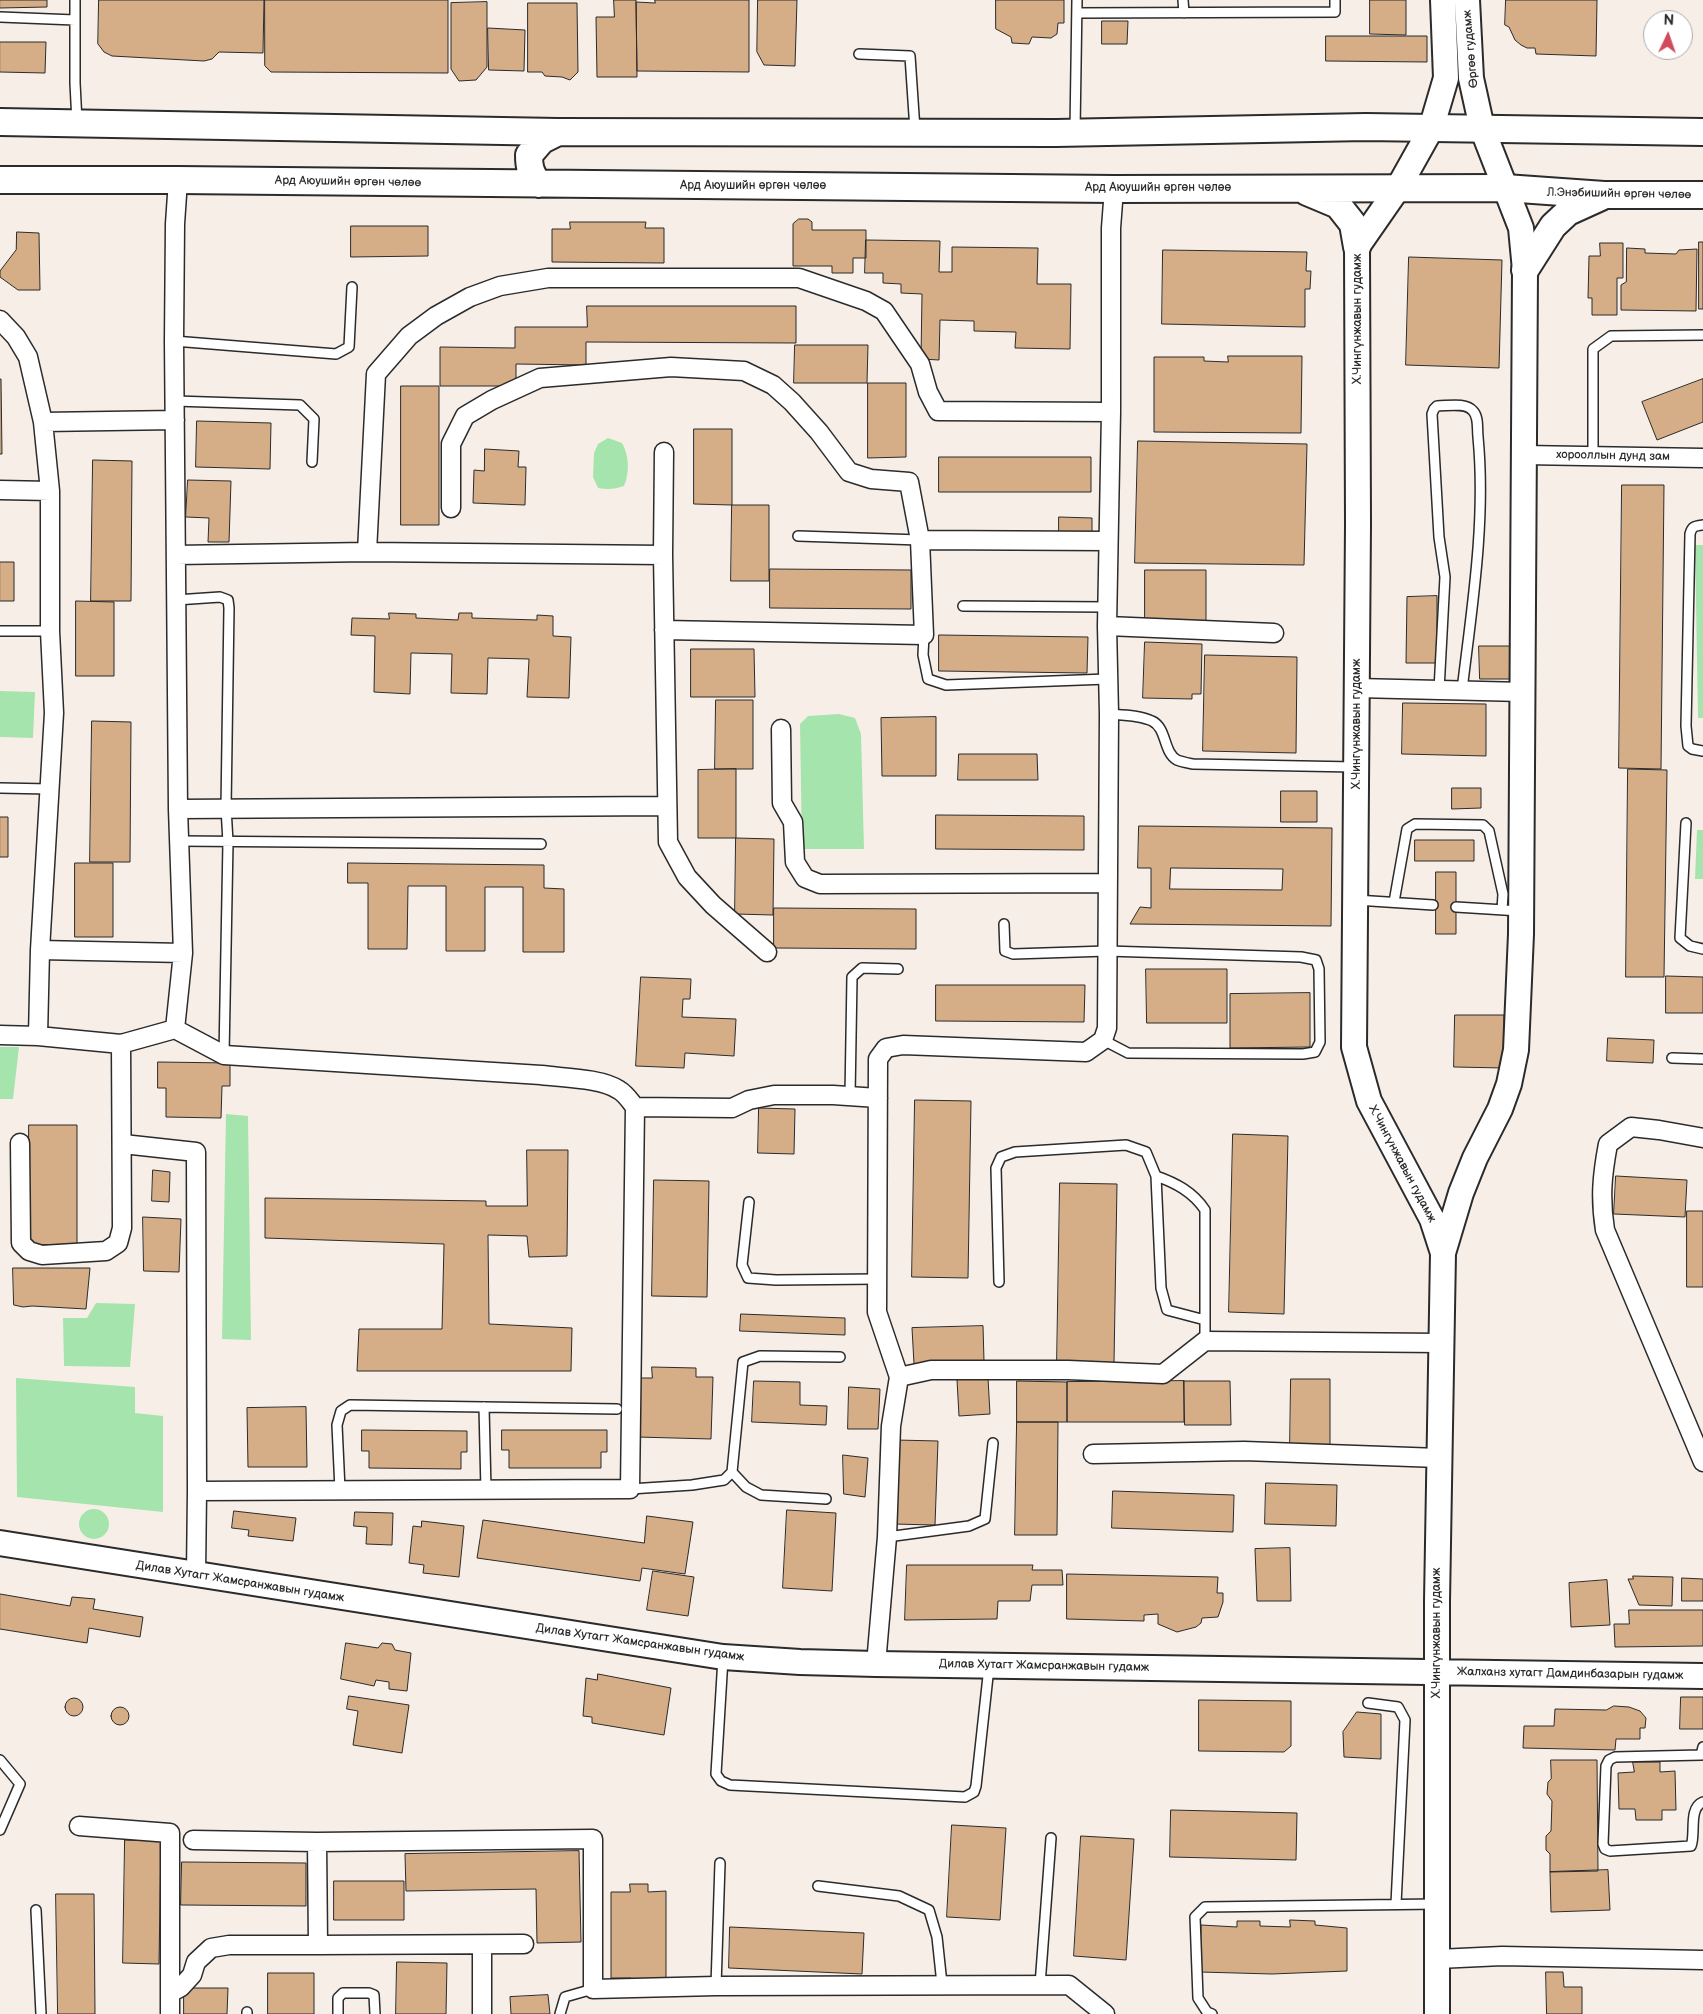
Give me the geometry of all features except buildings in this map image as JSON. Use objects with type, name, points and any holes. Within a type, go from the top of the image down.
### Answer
[{"type":"main road","name":"Өргөө гудамж","points":[[1398,188],[1431,128],[1446,78],[1444,0]]},
{"type":"main road","name":"Өргөө гудамж","points":[[1467,0],[1471,78],[1482,128],[1505,188]]},
{"type":"main road","points":[[0,122],[558,132],[1075,133],[1366,127],[1703,132]]},
{"type":"main road","points":[[539,184],[532,176],[529,167],[529,155],[542,140],[558,132]]},
{"type":"main road","name":"Ард Аюушийн өргөн чөлөө","points":[[0,180],[1114,188],[1505,188]]},
{"type":"main road","points":[[1298,188],[1338,205],[1353,224],[1358,246]]},
{"type":"main road","name":"Х.Чингүнжавын гудамж","points":[[1398,188],[1358,246],[1357,767],[1354,1046],[1369,1101],[1432,1219],[1443,1253]]},
{"type":"main road","name":"Л.Энэбишийн өргөн чөлөө","points":[[1505,188],[1604,195],[1703,195]]},
{"type":"main road","name":"Х.Чингүнжавын гудамж","points":[[1437,2014],[1436,1672],[1443,1253],[1461,1193],[1475,1158],[1500,1109],[1509,1084],[1516,1050],[1511,911],[1523,692],[1524,270],[1521,228],[1505,188]]},
{"type":"main road","points":[[1524,270],[1553,226],[1568,212],[1604,195]]},
{"type":"main road","name":"Дилав Хутагт Жамсранжавын гудамж","points":[[0,1543],[723,1657],[876,1664],[1436,1672]]},
{"type":"main road","name":"Жалханз хутагт Дамдинбазарын гудамж","points":[[1436,1672],[1703,1676]]},
{"type":"street","points":[[175,1029],[183,953],[178,808],[174,341],[175,224],[178,180]]},
{"type":"street","points":[[876,1664],[887,1537],[891,1426],[899,1377],[877,1312],[878,1059],[886,1048],[903,1045],[1086,1052],[1103,1040],[1107,1028],[1110,714],[1107,679],[1107,607],[1111,412],[1111,228],[1114,188]]},
{"type":"street","points":[[367,552],[376,374],[409,336],[436,316],[470,297],[500,286],[548,278],[799,278],[866,301],[884,311],[920,364],[928,392],[938,411],[1111,412]]},
{"type":"street","points":[[0,320],[16,337],[28,357],[43,422],[50,491],[50,631],[54,713],[40,950],[38,1036]]},
{"type":"street","points":[[450,508],[451,444],[465,416],[492,400],[540,378],[671,367],[744,371],[773,385],[792,402],[819,432],[849,472],[871,479],[908,482],[920,540],[924,635],[664,630]]},
{"type":"street","points":[[43,422],[175,420]]},
{"type":"street","points":[[664,452],[663,555],[668,842],[687,878],[713,905],[767,952]]},
{"type":"street","name":"хорооллын дунд зам","points":[[1524,455],[1703,458]]},
{"type":"street","points":[[0,490],[50,491]]},
{"type":"street","points":[[920,540],[1108,541]]},
{"type":"street","points":[[176,555],[367,552],[663,555]]},
{"type":"street","points":[[1107,626],[1274,634]]},
{"type":"street","points":[[1357,688],[1523,692]]},
{"type":"street","points":[[781,729],[782,803],[793,822],[795,862],[805,878],[820,884],[1107,883]]},
{"type":"street","points":[[178,808],[666,806]]},
{"type":"street","points":[[40,950],[183,953]]},
{"type":"street","points":[[0,1035],[38,1036],[122,1044],[175,1029],[224,1055],[522,1074],[586,1080],[618,1088],[635,1107],[630,1489],[198,1491]]},
{"type":"street","points":[[20,1143],[21,1242],[29,1251],[42,1255],[106,1251],[118,1243],[122,1228],[122,1044]]},
{"type":"street","points":[[635,1107],[732,1108],[749,1100],[774,1095],[878,1098]]},
{"type":"street","points":[[1703,1138],[1631,1127],[1608,1144],[1602,1177],[1601,1205],[1605,1230],[1703,1462]]},
{"type":"street","points":[[123,1144],[196,1152],[198,1491],[196,1575]]},
{"type":"street","points":[[899,1377],[931,1370],[1068,1370],[1163,1374],[1205,1340],[1442,1343]]},
{"type":"street","points":[[1093,1454],[1244,1450],[1439,1458]]},
{"type":"street","points":[[79,1826],[170,1833],[170,2014]]},
{"type":"street","points":[[193,1840],[317,1842],[592,1839],[593,1989],[942,1984],[1069,1985],[1105,2014]]},
{"type":"street","points":[[317,1842],[318,1945]]},
{"type":"street","points":[[170,1993],[182,1987],[192,1975],[196,1962],[211,1948],[229,1945],[524,1944]]},
{"type":"street","points":[[482,1945],[482,2014]]},
{"type":"street","points":[[1438,1959],[1502,1956],[1703,1960]]},
{"type":"lane","points":[[74,0],[77,122]]},
{"type":"lane","points":[[1075,133],[1077,0]]},
{"type":"lane","points":[[1183,0],[1184,13]]},
{"type":"lane","points":[[1077,12],[1335,12],[1335,0]]},
{"type":"lane","points":[[0,17],[74,20]]},
{"type":"lane","points":[[859,54],[910,56],[915,133]]},
{"type":"lane","points":[[174,341],[336,354],[349,347],[352,287]]},
{"type":"lane","points":[[1593,455],[1593,349],[1610,336],[1703,335]]},
{"type":"lane","points":[[175,401],[300,406],[314,419],[312,462]]},
{"type":"lane","points":[[1439,690],[1445,577],[1439,537],[1432,414],[1437,406],[1465,406],[1472,409],[1476,414],[1480,452],[1480,514],[1462,690]]},
{"type":"lane","points":[[1703,525],[1692,528],[1690,534],[1686,726],[1688,746],[1692,750],[1703,751]]},
{"type":"lane","points":[[798,536],[920,540]]},
{"type":"lane","points":[[176,600],[220,597],[228,600],[229,608],[226,808],[228,842],[224,1055]]},
{"type":"lane","points":[[963,606],[1107,607]]},
{"type":"lane","points":[[0,632],[50,631]]},
{"type":"lane","points":[[924,635],[924,655],[928,679],[946,685],[1107,679]]},
{"type":"lane","points":[[1110,714],[1142,717],[1155,722],[1162,734],[1168,752],[1176,760],[1193,764],[1357,767]]},
{"type":"lane","points":[[0,788],[50,789]]},
{"type":"lane","points":[[1686,823],[1680,938],[1690,946],[1703,949]]},
{"type":"lane","points":[[1394,902],[1407,829],[1415,824],[1483,825],[1489,831],[1503,894],[1511,911],[1456,907]]},
{"type":"lane","points":[[179,841],[541,844]]},
{"type":"lane","points":[[1356,900],[1433,905]]},
{"type":"lane","points":[[1004,924],[1005,951],[1013,954],[1107,951],[1301,956],[1316,960],[1319,969],[1320,1042],[1315,1052],[1303,1054],[1128,1053],[1103,1040]]},
{"type":"lane","points":[[850,1096],[852,977],[862,968],[898,969]]},
{"type":"lane","points":[[1672,1058],[1703,1059]]},
{"type":"lane","points":[[999,1282],[996,1168],[1001,1157],[1016,1152],[1061,1147],[1126,1145],[1146,1152],[1156,1176],[1161,1288],[1166,1310],[1205,1320]]},
{"type":"lane","points":[[1156,1176],[1181,1187],[1198,1199],[1205,1210],[1205,1340]]},
{"type":"lane","points":[[749,1202],[742,1265],[748,1278],[776,1280],[878,1279]]},
{"type":"lane","points":[[630,1489],[692,1485],[724,1480],[732,1472],[743,1362],[760,1356],[840,1357]]},
{"type":"lane","points":[[340,1490],[336,1426],[341,1412],[350,1405],[617,1409]]},
{"type":"lane","points":[[484,1407],[486,1490]]},
{"type":"lane","points":[[887,1537],[970,1526],[985,1519],[993,1443]]},
{"type":"lane","points":[[732,1472],[746,1487],[761,1495],[826,1499]]},
{"type":"lane","points":[[723,1657],[716,1774],[721,1781],[730,1784],[966,1797],[974,1792],[976,1786],[989,1665]]},
{"type":"lane","points":[[1368,1703],[1398,1707],[1405,1720],[1396,1904]]},
{"type":"lane","points":[[1703,1747],[1701,1755],[1615,1757],[1609,1760],[1606,1766],[1603,1844],[1605,1849],[1610,1851],[1691,1846],[1695,1810],[1703,1802]]},
{"type":"lane","points":[[0,1760],[20,1784],[0,1830]]},
{"type":"lane","points":[[1040,1985],[1051,1838]]},
{"type":"lane","points":[[716,1986],[720,1863]]},
{"type":"lane","points":[[818,1886],[899,1896],[929,1910],[937,1937],[942,1984]]},
{"type":"lane","points":[[1212,2014],[1207,2012],[1198,1998],[1195,1917],[1205,1907],[1438,1904]]},
{"type":"lane","points":[[36,1910],[41,2014]]},
{"type":"lane","points":[[560,2014],[565,1997],[593,1989]]},
{"type":"lane","points":[[338,2014],[338,1998],[343,1994],[368,1993],[374,1995],[375,2014]]},
{"type":"green space","points":[[608,438],[622,443],[626,453],[628,469],[624,486],[605,489],[598,488],[593,477],[594,453],[598,444]]},
{"type":"green space","points":[[1695,545],[1703,545],[1703,718],[1698,718]]},
{"type":"green space","points":[[0,691],[35,692],[33,738],[0,737]]},
{"type":"green space","points":[[839,714],[855,718],[861,734],[864,849],[802,849],[800,724],[808,716]]},
{"type":"green space","points":[[1697,830],[1703,830],[1703,879],[1695,879]]},
{"type":"green space","points":[[0,1047],[19,1047],[13,1099],[0,1099]]},
{"type":"green space","points":[[226,1114],[248,1116],[251,1340],[222,1339]]},
{"type":"green space","points":[[96,1303],[135,1304],[130,1367],[64,1366],[63,1318],[87,1318]]},
{"type":"green space","points":[[16,1378],[135,1387],[135,1413],[163,1416],[163,1512],[17,1497]]},
{"type":"green space","points":[[94,1509],[105,1513],[109,1524],[105,1535],[94,1539],[83,1535],[79,1524],[83,1513]]}]
